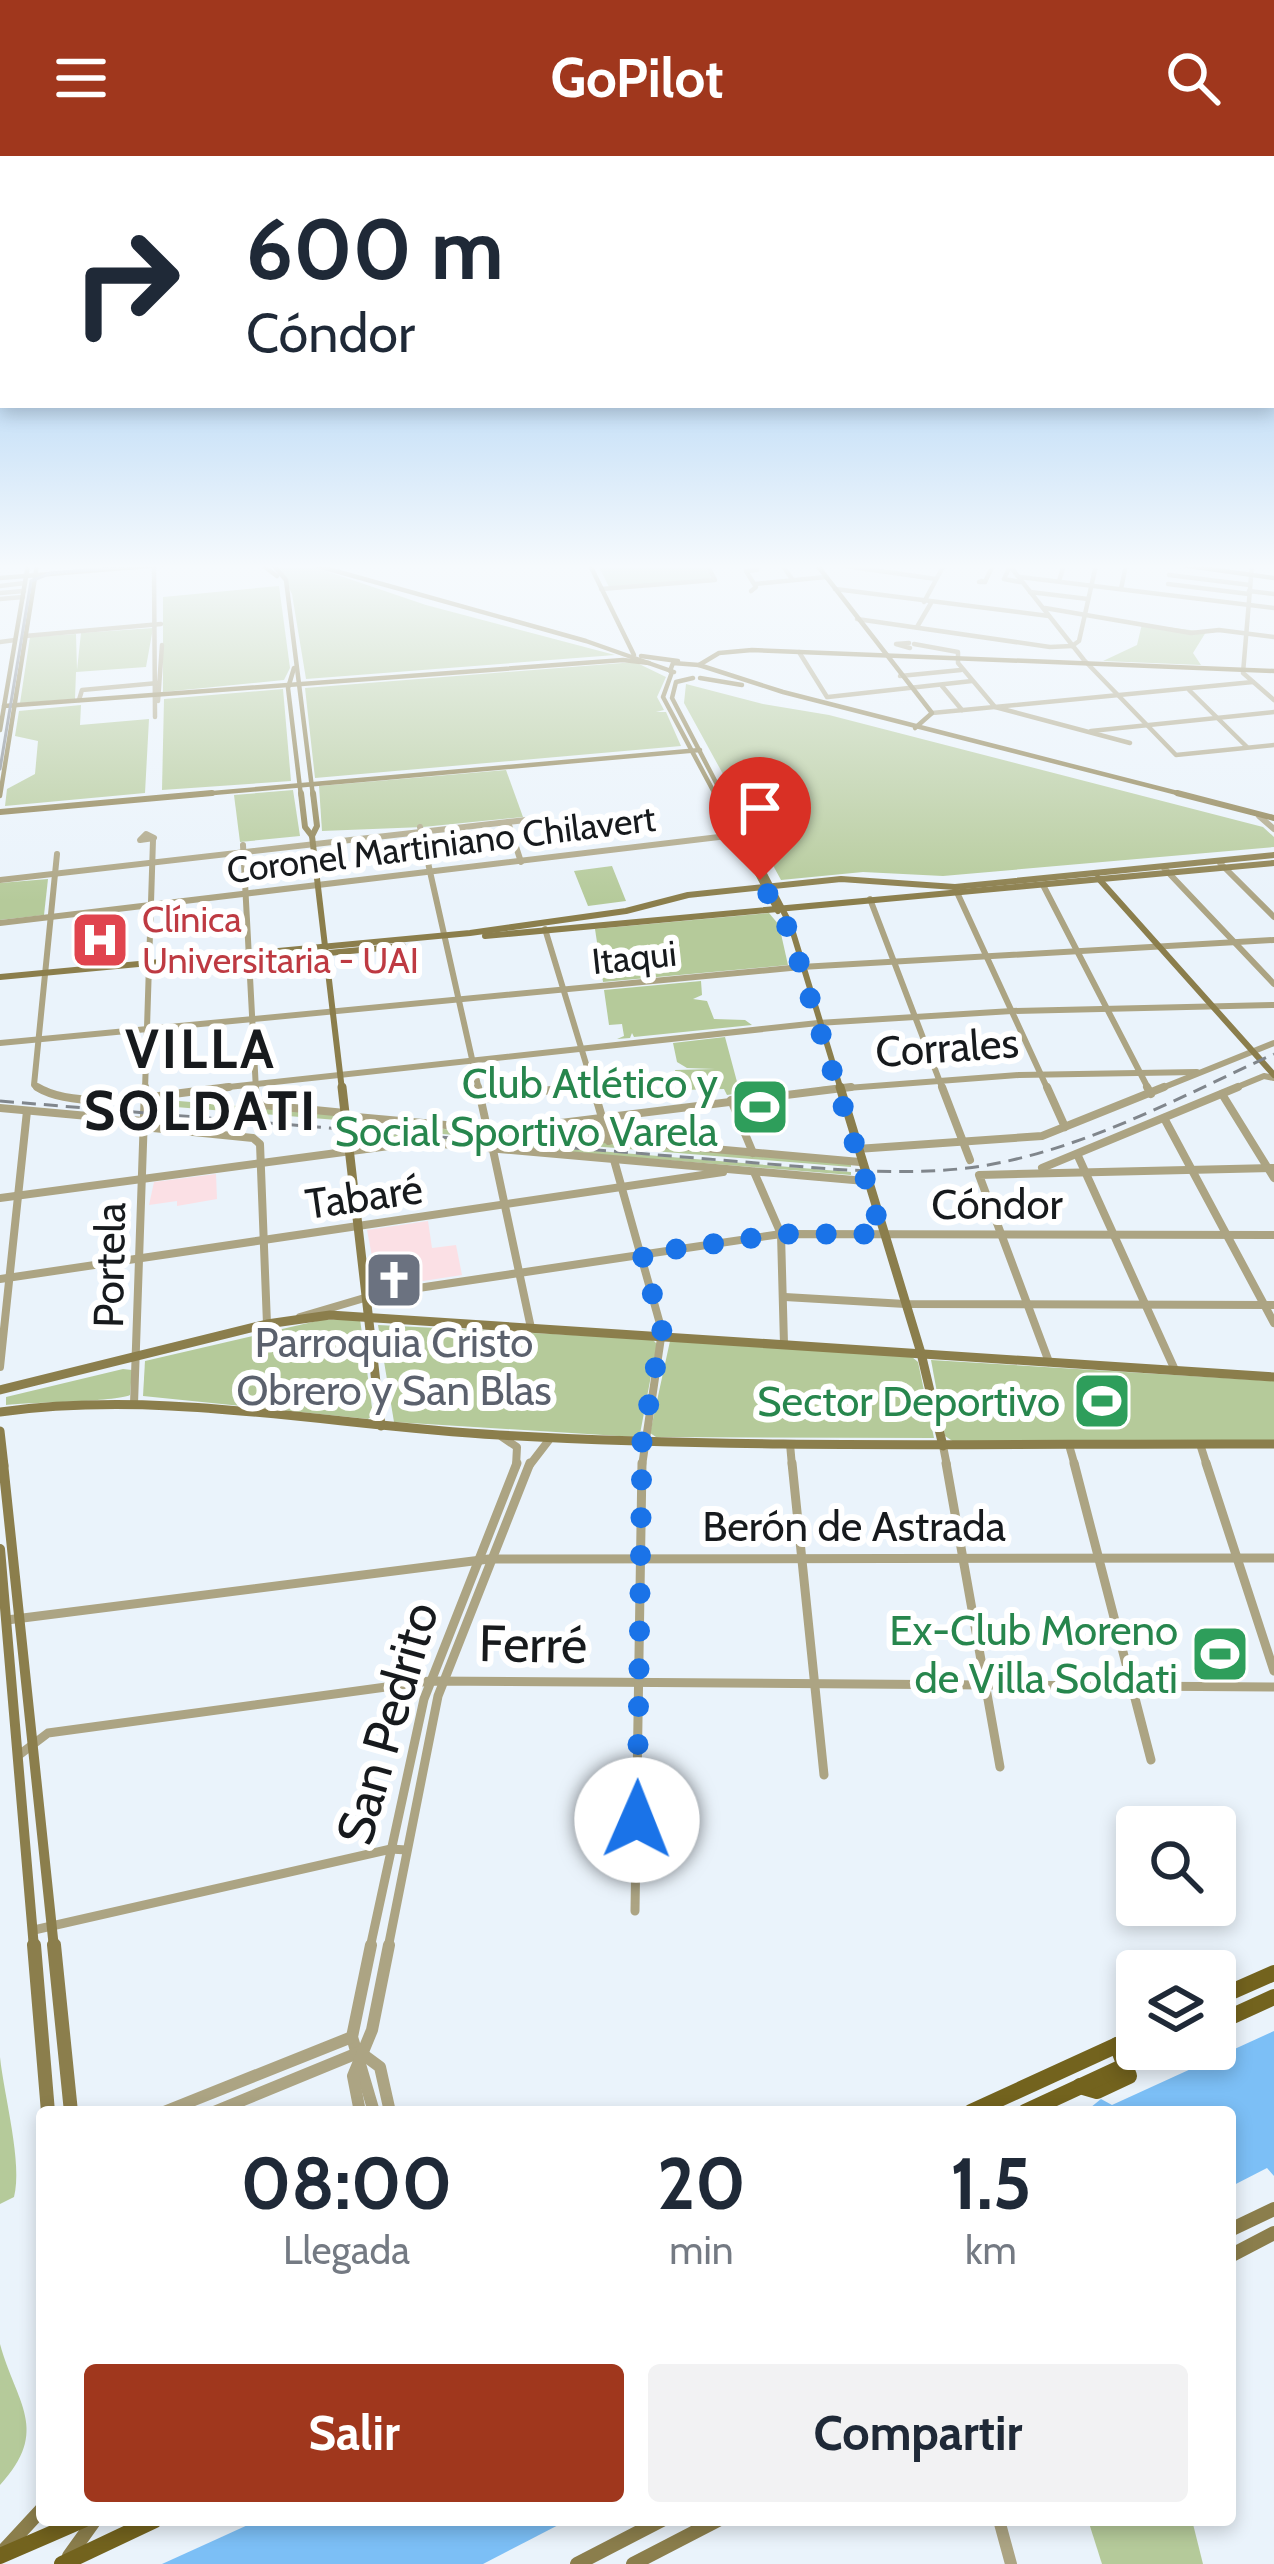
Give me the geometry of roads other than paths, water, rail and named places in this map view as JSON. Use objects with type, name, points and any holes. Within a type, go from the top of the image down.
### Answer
[{"type":"main road","points":[[0,730],[8,677]]},
{"type":"main road","points":[[0,796],[19,677]]},
{"type":"main road","points":[[291,677],[299,784],[318,885],[381,1426]]},
{"type":"main road","points":[[297,677],[317,826],[312,840]]},
{"type":"main road","points":[[2,707],[393,677]]},
{"type":"main road","points":[[669,677],[663,697],[695,748]]},
{"type":"main road","points":[[701,677],[676,682],[671,698],[790,932],[921,1353],[943,1445]]},
{"type":"main road","points":[[743,677],[1274,822]]},
{"type":"main road","points":[[901,677],[932,713],[916,727]]},
{"type":"main road","points":[[697,678],[916,727],[1274,822]]},
{"type":"main road","points":[[0,810],[695,748]]},
{"type":"main road","points":[[0,981],[1274,859]]},
{"type":"main road","points":[[445,938],[707,893],[841,879],[956,890],[1043,885],[1097,876]]},
{"type":"main road","points":[[1097,876],[1270,1074]]},
{"type":"main road","points":[[841,879],[861,889],[853,899]]},
{"type":"main road","points":[[707,893],[696,904],[717,912]]},
{"type":"main road","points":[[0,1390],[297,1318],[369,1317],[1274,1377]]},
{"type":"main road","points":[[0,1412],[58,1404],[134,1404],[495,1435],[642,1442],[1274,1444]]},
{"type":"main road","points":[[0,1431],[19,1756],[48,2106]]},
{"type":"main road","points":[[0,1549],[34,1740],[69,2106]]},
{"type":"main road","points":[[1236,1990],[1274,1973]]},
{"type":"main road","points":[[1236,2014],[1274,1997]]},
{"type":"main road","points":[[984,2106],[1116,2045]]},
{"type":"main road","points":[[1037,2106],[1080,2086],[1097,2091],[1129,2076],[1128,2070]]},
{"type":"main road","points":[[1236,2227],[1274,2209]]},
{"type":"main road","points":[[1236,2253],[1274,2233]]},
{"type":"main road","points":[[0,2555],[36,2516]]},
{"type":"main road","points":[[0,2555],[68,2526]]},
{"type":"main road","points":[[62,2564],[90,2526]]},
{"type":"main road","points":[[62,2564],[142,2526]]},
{"type":"main road","points":[[577,2564],[650,2526]]},
{"type":"main road","points":[[632,2564],[706,2526]]},
{"type":"street","points":[[154,717],[158,677]]},
{"type":"street","points":[[813,677],[825,699],[972,681]]},
{"type":"street","points":[[969,677],[995,707],[1130,743]]},
{"type":"street","points":[[1100,677],[1176,755],[1274,746]]},
{"type":"street","points":[[1251,677],[1274,700]]},
{"type":"street","points":[[74,702],[82,690],[158,683]]},
{"type":"street","points":[[941,684],[962,710]]},
{"type":"street","points":[[932,713],[1189,689],[1274,687]]},
{"type":"street","points":[[1189,689],[1248,748]]},
{"type":"street","points":[[1087,731],[1274,712]]},
{"type":"street","points":[[1090,746],[1101,735]]},
{"type":"street","points":[[0,880],[312,840],[526,820]]},
{"type":"street","points":[[508,822],[521,862]]},
{"type":"street","points":[[421,830],[488,1132]]},
{"type":"street","name":"Coronel Martiniano Chilavert","points":[[0,923],[741,834]]},
{"type":"street","name":"Portela","points":[[134,1404],[153,840]]},
{"type":"street","points":[[243,848],[260,1104],[488,1132],[860,1162]]},
{"type":"street","points":[[58,854],[37,1090],[105,1100],[818,1023],[1012,1011],[1274,1005]]},
{"type":"street","points":[[1222,864],[1274,917]]},
{"type":"street","points":[[1165,871],[1274,983]]},
{"type":"street","points":[[1043,885],[1151,1094]]},
{"type":"street","points":[[956,890],[1065,1127]]},
{"type":"street","points":[[869,898],[970,1160]]},
{"type":"street","points":[[544,928],[609,1141]]},
{"type":"street","name":"Itaqui","points":[[0,1043],[801,967],[1274,940]]},
{"type":"street","points":[[856,1149],[1032,1138],[1274,1042]]},
{"type":"street","name":"Corrales","points":[[488,1132],[837,1085],[1037,1070],[1197,1072]]},
{"type":"street","points":[[1036,1170],[1270,1074]]},
{"type":"street","points":[[482,1100],[590,1085]]},
{"type":"street","points":[[1222,1094],[1272,1172]]},
{"type":"street","points":[[731,1100],[752,1154]]},
{"type":"street","points":[[0,1109],[253,1138],[260,1144],[267,1324]]},
{"type":"street","points":[[0,1367],[28,1111]]},
{"type":"street","points":[[1164,1118],[1225,1234],[1269,1305],[1274,1323]]},
{"type":"street","points":[[0,1198],[419,1142],[865,1181]]},
{"type":"street","points":[[493,1150],[531,1328]]},
{"type":"street","points":[[1078,1156],[1175,1370]]},
{"type":"street","points":[[614,1160],[662,1336],[642,1442],[635,1911]]},
{"type":"street","name":"Tabaré","points":[[0,1279],[736,1170]]},
{"type":"street","points":[[1049,1362],[979,1174],[1036,1170],[1272,1172]]},
{"type":"street","points":[[754,1172],[781,1234],[784,1344]]},
{"type":"street","name":"Cóndor","points":[[297,1318],[368,1295],[781,1234],[1274,1235]]},
{"type":"street","points":[[785,1297],[905,1304],[1269,1305]]},
{"type":"street","name":"San Pedrito","points":[[373,2106],[352,2037],[391,1849],[437,1681],[476,1559],[520,1454],[512,1442],[495,1435]]},
{"type":"street","name":"San Pedrito","points":[[360,2106],[352,2076],[372,2030],[437,1681],[533,1455],[550,1439]]},
{"type":"street","points":[[790,1444],[824,1775]]},
{"type":"street","points":[[1200,1444],[1274,1670]]},
{"type":"street","points":[[943,1445],[1000,1768]]},
{"type":"street","points":[[1069,1445],[1151,1760]]},
{"type":"street","name":"Berón de Astrada","points":[[13,1619],[489,1558],[1274,1558]]},
{"type":"street","name":"Ferré","points":[[34,1740],[48,1733],[437,1681],[1274,1687]]},
{"type":"street","points":[[19,1756],[34,1740]]},
{"type":"street","points":[[34,1930],[391,1849],[406,1850]]},
{"type":"street","points":[[179,2106],[352,2037]]},
{"type":"street","points":[[229,2106],[360,2052]]},
{"type":"street","name":"San Pedrito","points":[[360,2052],[380,2067],[389,2106]]},
{"type":"street","points":[[1001,2526],[1011,2564]]},
{"type":"water","points":[[1274,2031],[1274,2176],[1267,2168],[1236,2184],[1236,2106],[1092,2106],[1101,2099],[1112,2105],[1189,2070],[1236,2070],[1236,2048]]},
{"type":"water","points":[[246,2526],[556,2526],[483,2564],[162,2564]]},
{"type":"tram line","points":[[0,769],[15,677]]},
{"type":"railway","points":[[0,1101],[830,1169],[929,1171],[988,1165],[1062,1146],[1274,1054]]},
{"type":"place","name":"Clínica Universitaria - UAI","points":[[100,940]]},
{"type":"place","name":"Club Atlético y Social Sportivo Varela","points":[[760,1107]]},
{"type":"place","name":"Parroquia Cristo Obrero y San Blas","points":[[394,1280]]},
{"type":"place","name":"Sector Deportivo","points":[[1102,1401]]},
{"type":"place","name":"Ex-Club Moreno de Villa Soldati","points":[[1220,1654]]},
{"type":"district","name":"VILLA SOLDATI","points":[[201,1080]]}]
